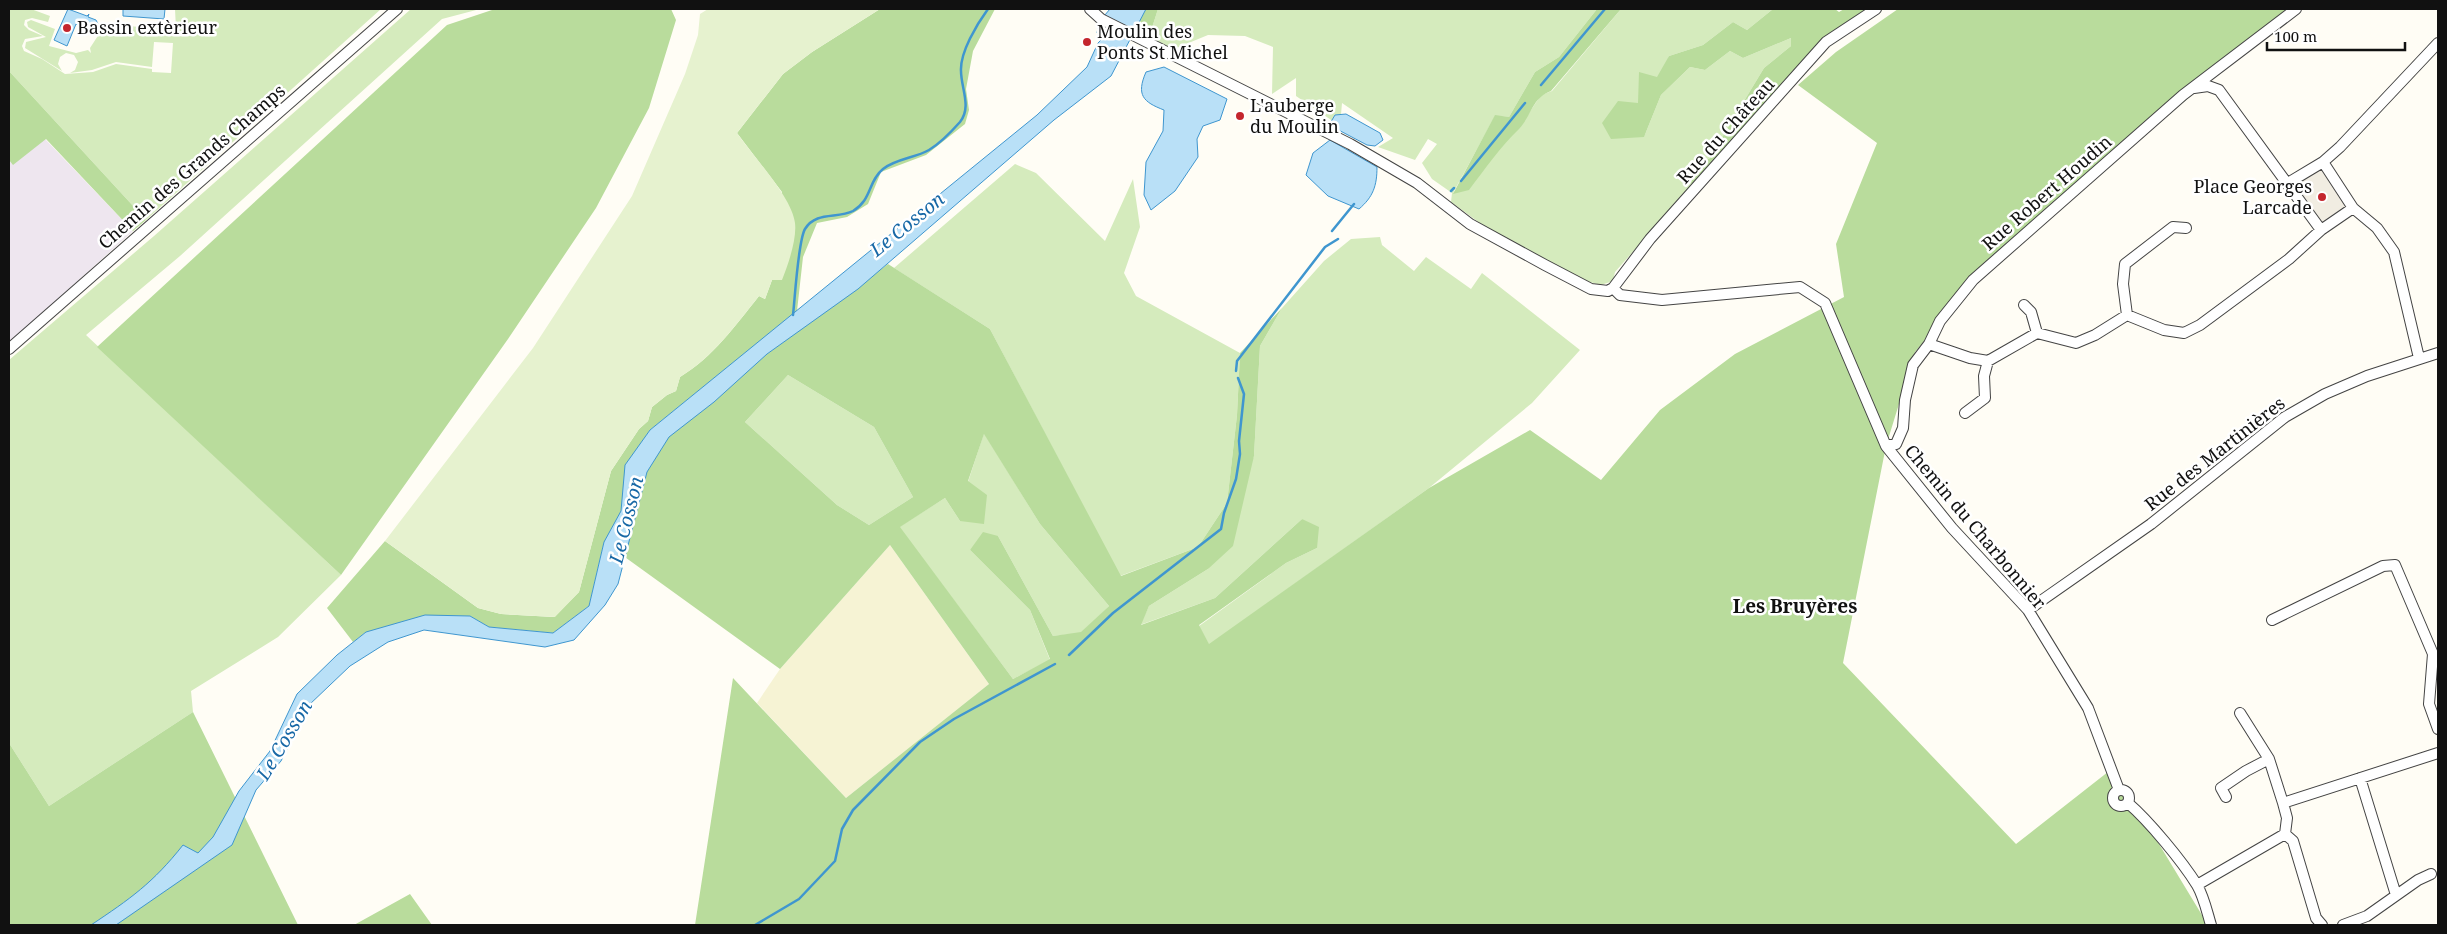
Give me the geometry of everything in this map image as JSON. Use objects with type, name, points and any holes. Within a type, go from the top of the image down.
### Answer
[{"type":"street","name":"Chemin des Grands Champs","points":[[9,349],[397,9]]},
{"type":"street","points":[[1090,9],[1101,19],[1350,144],[1417,183],[1470,224],[1545,265],[1591,289],[1608,291],[1614,288]]},
{"type":"street","name":"Rue du Château","points":[[1614,288],[1650,239],[1826,42],[1876,9]]},
{"type":"street","name":"Rue Robert Houdin","points":[[1886,446],[1896,444],[1903,428],[1905,400],[1913,365],[1929,344],[1940,321],[1973,280],[2194,88],[2296,9]]},
{"type":"street","points":[[2288,183],[2323,162],[2340,147],[2438,43]]},
{"type":"street","points":[[2224,64],[2218,80],[2219,90],[2321,230]]},
{"type":"street","points":[[2194,88],[2208,86],[2219,90]]},
{"type":"street","points":[[2323,162],[2353,208],[2377,228],[2394,252],[2419,358]]},
{"type":"street","points":[[2127,315],[2164,330],[2184,333],[2200,325],[2246,292],[2321,230],[2353,208]]},
{"type":"street","points":[[2127,315],[2123,284],[2125,264],[2173,227],[2186,228]]},
{"type":"street","name":"Chemin du Charbonnier","points":[[1614,288],[1620,295],[1662,300],[1800,287],[1825,303],[1886,446],[1952,528],[2028,610],[2088,708],[2120,790],[2128,794],[2128,803],[2143,816],[2197,885]]},
{"type":"street","points":[[2024,304],[2031,312],[2037,333]]},
{"type":"street","points":[[1929,344],[1970,358],[1988,361],[2037,333],[2076,343],[2127,315]]},
{"type":"street","name":"Rue des Martinières","points":[[2028,610],[2158,519],[2285,417],[2325,394],[2367,376],[2438,353]]},
{"type":"street","points":[[1965,413],[1985,398],[1984,376],[1988,361]]},
{"type":"street","points":[[2272,620],[2383,566],[2395,565],[2433,654],[2429,704],[2438,729]]},
{"type":"street","points":[[2240,713],[2269,759],[2287,818],[2285,834]]},
{"type":"street","points":[[2283,803],[2438,753]]},
{"type":"street","points":[[2226,797],[2221,788],[2246,771],[2269,759]]},
{"type":"street","points":[[2360,778],[2396,895]]},
{"type":"street","points":[[2211,925],[2204,900],[2197,885],[2285,834]]},
{"type":"street","points":[[2285,834],[2293,841],[2316,918],[2322,925]]},
{"type":"street","points":[[2343,925],[2367,916],[2418,880],[2431,874]]},
{"type":"shaded area","points":[[45,139],[133,231],[9,343],[9,160],[13,164]]},
{"type":"shaded area","name":"Place Georges Larcade","points":[[2323,162],[2353,208],[2321,230],[2288,183]]},
{"type":"shaded area","points":[[890,545],[989,684],[846,798],[757,703],[780,669]]},
{"type":"green space","points":[[9,9],[31,9],[50,16],[48,22],[32,18],[25,20],[24,25],[29,30],[43,36],[25,39],[22,46],[24,51],[42,59],[65,74],[93,72],[116,64],[152,69],[152,72],[171,73],[173,43],[154,42],[152,67],[116,62],[92,70],[70,73],[75,70],[78,62],[74,55],[66,53],[60,57],[58,64],[62,71],[25,48],[26,42],[46,37],[28,27],[27,22],[31,20],[55,29],[49,46],[76,53],[88,50],[91,53],[90,48],[103,28],[108,25],[176,29],[175,9],[381,9],[146,220],[9,71]]},
{"type":"green space","points":[[411,9],[480,9],[442,19],[180,256],[86,335],[341,575],[278,637],[191,691],[193,712],[49,806],[9,743],[9,360],[154,236]]},
{"type":"green space","points":[[495,9],[671,9],[676,20],[649,108],[596,208],[508,339],[341,575],[97,347],[447,25]]},
{"type":"green space","points":[[708,9],[880,9],[812,52],[783,74],[737,133],[771,176],[787,201],[792,213],[795,223],[795,237],[787,267],[782,280],[772,280],[765,299],[759,296],[713,350],[680,377],[676,391],[667,395],[652,407],[648,421],[639,429],[611,471],[579,592],[555,617],[501,614],[478,608],[385,541],[533,348],[632,196],[685,74],[698,35],[700,14]]},
{"type":"green space","points":[[880,9],[995,9],[973,51],[966,89],[969,110],[965,124],[926,155],[881,172],[868,204],[847,217],[817,223],[803,257],[797,311],[650,430],[635,452],[888,264],[990,329],[1121,576],[1198,547],[1227,503],[1237,415],[1240,353],[1282,308],[1260,346],[1254,456],[1233,546],[1208,569],[1149,606],[1141,625],[1215,598],[1302,519],[1319,527],[1317,548],[1286,563],[1199,625],[1209,644],[1429,488],[1530,430],[1601,480],[1660,410],[1735,354],[1844,297],[1836,244],[1877,143],[1798,85],[1836,52],[1898,9],[2297,9],[1992,259],[1915,352],[1886,446],[1843,663],[2016,844],[2113,768],[2208,925],[695,925],[733,678],[846,798],[989,684],[890,545],[780,669],[604,542],[589,606],[553,633],[489,627],[470,616],[366,632],[353,642],[327,608],[385,541],[478,608],[501,614],[554,617],[579,592],[611,471],[639,429],[648,421],[652,407],[667,395],[676,391],[680,377],[713,350],[759,296],[765,299],[772,280],[782,192],[737,133],[783,74],[812,52]],"holes":[[[788,375],[874,427],[913,497],[869,525],[837,505],[745,422]],[[984,434],[1040,524],[1109,606],[1081,632],[1053,636],[998,536],[983,532],[970,550],[1030,610],[1050,659],[1013,679],[900,527],[945,498],[960,521],[984,524],[987,495],[968,481]]]},
{"type":"green space","points":[[1139,9],[1158,9],[1149,37],[1143,38],[1132,31]]},
{"type":"green space","points":[[1158,9],[1597,9],[1559,57],[1535,72],[1509,117],[1495,116],[1453,193],[1519,128],[1541,95],[1552,91],[1621,9],[1773,9],[1747,30],[1733,22],[1703,45],[1669,56],[1644,137],[1661,95],[1690,67],[1705,70],[1730,51],[1743,58],[1791,38],[1791,46],[1764,68],[1709,159],[1683,178],[1693,184],[1615,272],[1613,281],[1601,285],[1586,281],[1488,229],[1451,202],[1452,193],[1432,179],[1422,163],[1437,144],[1428,139],[1415,160],[1378,147],[1393,138],[1342,103],[1340,126],[1296,96],[1296,78],[1272,94],[1273,47],[1245,36],[1208,35],[1174,49],[1149,37]]},
{"type":"green space","points":[[1597,9],[1621,9],[1551,91],[1536,102],[1523,124],[1469,190],[1453,194],[1495,115],[1509,117],[1535,72],[1559,57]]},
{"type":"green space","points":[[1773,9],[1835,9],[1839,12],[1844,9],[1868,9],[1818,45],[1693,184],[1682,179],[1696,160],[1709,159],[1764,68],[1791,46],[1791,38],[1743,58],[1730,51],[1705,70],[1690,67],[1661,95],[1644,137],[1611,139],[1602,123],[1618,101],[1638,103],[1639,72],[1657,77],[1669,56],[1703,45],[1733,22],[1747,30]]},
{"type":"green space","points":[[9,71],[146,220],[133,231],[46,139],[13,165],[9,160]]},
{"type":"green space","points":[[1015,164],[1036,173],[1105,241],[1133,179],[1140,227],[1124,273],[1136,296],[1240,353],[1237,415],[1227,503],[1198,547],[1120,576],[990,329],[894,268]]},
{"type":"green space","points":[[1380,237],[1382,245],[1414,271],[1426,257],[1471,289],[1482,273],[1580,350],[1532,403],[1429,488],[1209,645],[1199,626],[1286,563],[1317,548],[1302,519],[1215,598],[1140,625],[1149,606],[1208,569],[1254,456],[1260,346],[1282,308],[1324,261],[1351,239]]},
{"type":"green space","points":[[788,375],[874,427],[913,497],[869,525],[837,505],[745,422]]},
{"type":"green space","points":[[984,433],[1040,524],[1109,606],[1081,633],[1053,636],[998,536],[970,550],[1030,610],[1050,660],[1013,679],[899,527],[945,498],[960,521],[968,482]]},
{"type":"green space","points":[[193,712],[298,925],[9,925],[9,743],[49,806]]},
{"type":"green space","points":[[410,894],[432,925],[354,925]]},
{"type":"water","name":"Bassin extèrieur","points":[[68,9],[87,16],[89,14],[88,17],[96,20],[98,24],[96,28],[91,30],[76,24],[67,46],[54,40]]},
{"type":"water","points":[[123,9],[165,9],[164,19],[123,16]]},
{"type":"water","name":"Le Cosson","points":[[1110,9],[1146,9],[1111,76],[1054,120],[858,289],[767,354],[714,402],[669,437],[647,472],[618,584],[605,605],[574,640],[545,647],[424,630],[388,642],[350,666],[309,705],[281,761],[256,790],[232,845],[116,925],[91,925],[140,890],[183,845],[198,853],[213,837],[239,791],[270,751],[297,694],[337,655],[366,632],[425,615],[470,616],[489,627],[553,633],[589,606],[604,542],[621,511],[625,465],[650,430],[1037,115],[1087,67],[1098,43],[1112,29],[1111,21],[1106,31],[1097,33],[1099,22]]},
{"type":"water","points":[[1164,67],[1227,99],[1220,120],[1203,126],[1197,139],[1198,157],[1175,191],[1151,210],[1144,195],[1146,162],[1163,131],[1164,110],[1146,101],[1143,97],[1142,87],[1146,72]]},
{"type":"water","points":[[1346,114],[1380,133],[1383,140],[1375,146],[1367,145],[1329,125],[1335,115]]},
{"type":"water","points":[[1330,140],[1377,167],[1373,191],[1368,200],[1359,209],[1328,196],[1306,175],[1313,153]]},
{"type":"waterway","points":[[793,315],[800,245],[805,229],[810,223],[821,218],[847,213],[859,207],[878,174],[883,169],[893,163],[929,150],[960,122],[966,104],[961,77],[961,63],[974,30],[988,9]]},
{"type":"waterway","points":[[1541,85],[1605,9]]},
{"type":"waterway","points":[[1461,181],[1525,103]]},
{"type":"waterway","points":[[1451,191],[1454,188]]},
{"type":"waterway","points":[[1332,231],[1354,204]]},
{"type":"waterway","points":[[1236,371],[1237,361],[1325,247],[1338,239]]},
{"type":"waterway","points":[[1069,655],[1113,613],[1221,529],[1224,513],[1236,479],[1240,454],[1239,441],[1244,394],[1238,378]]},
{"type":"waterway","points":[[755,925],[799,899],[835,861],[842,829],[853,810],[920,742],[954,719],[1055,664]]},
{"type":"place","name":"Bassin extèrieur","points":[[67,28]]},
{"type":"place","name":"Moulin des Ponts St Michel","points":[[1087,42]]},
{"type":"place","name":"L'auberge du Moulin","points":[[1240,116]]},
{"type":"place","name":"Place Georges Larcade","points":[[2322,197]]},
{"type":"district","name":"Les Bruyères","points":[[1795,606]]}]
